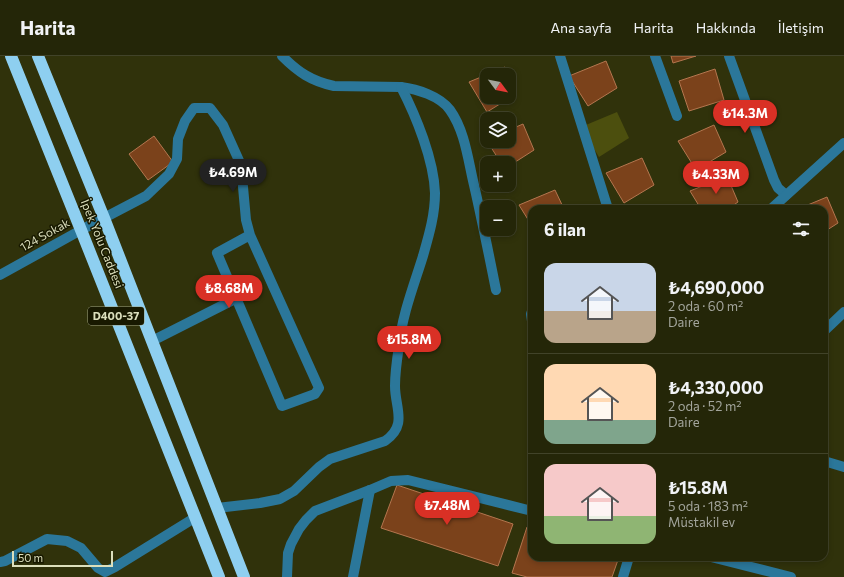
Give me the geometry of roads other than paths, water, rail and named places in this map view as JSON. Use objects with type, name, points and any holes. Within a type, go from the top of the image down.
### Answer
[{"type":"highway","name":"İpek Yolu Caddesi","points":[[10,56],[219,577]]},
{"type":"highway","name":"İpek Yolu Caddesi","points":[[38,56],[104,218],[244,577]]},
{"type":"street","points":[[282,56],[296,70],[323,84],[334,86],[401,87],[419,90],[435,98],[449,108],[463,139],[496,290]]},
{"type":"street","points":[[560,56],[607,205]]},
{"type":"street","points":[[655,56],[677,116]]},
{"type":"street","points":[[729,56],[774,180],[778,188],[786,195]]},
{"type":"street","points":[[217,508],[280,499],[294,492],[319,467],[330,459],[385,441],[391,437],[398,425],[400,418],[395,386],[399,344],[405,315],[433,218],[434,194],[433,175],[428,154],[410,104],[401,87]]},
{"type":"street","name":"124 Sokak","points":[[0,276],[81,230],[146,196],[169,174],[177,159],[178,139],[185,121],[194,108],[210,108],[223,126],[241,165],[246,220],[250,235]]},
{"type":"street","points":[[775,205],[844,143]]},
{"type":"street","points":[[250,235],[319,388],[315,394],[282,406],[217,253],[250,235]]},
{"type":"street","points":[[152,342],[237,298]]},
{"type":"street","points":[[828,327],[844,312]]},
{"type":"street","points":[[828,462],[844,467]]},
{"type":"street","points":[[287,577],[288,553],[291,544],[299,529],[314,512],[390,481],[408,480],[528,510]]},
{"type":"street","points":[[353,577],[370,490]]},
{"type":"street","points":[[0,562],[5,561],[47,540],[68,541],[80,548],[98,568],[105,572],[196,517]]},
{"type":"street","points":[[623,577],[628,561]]},
{"type":"street","points":[[747,561],[791,577]]}]
